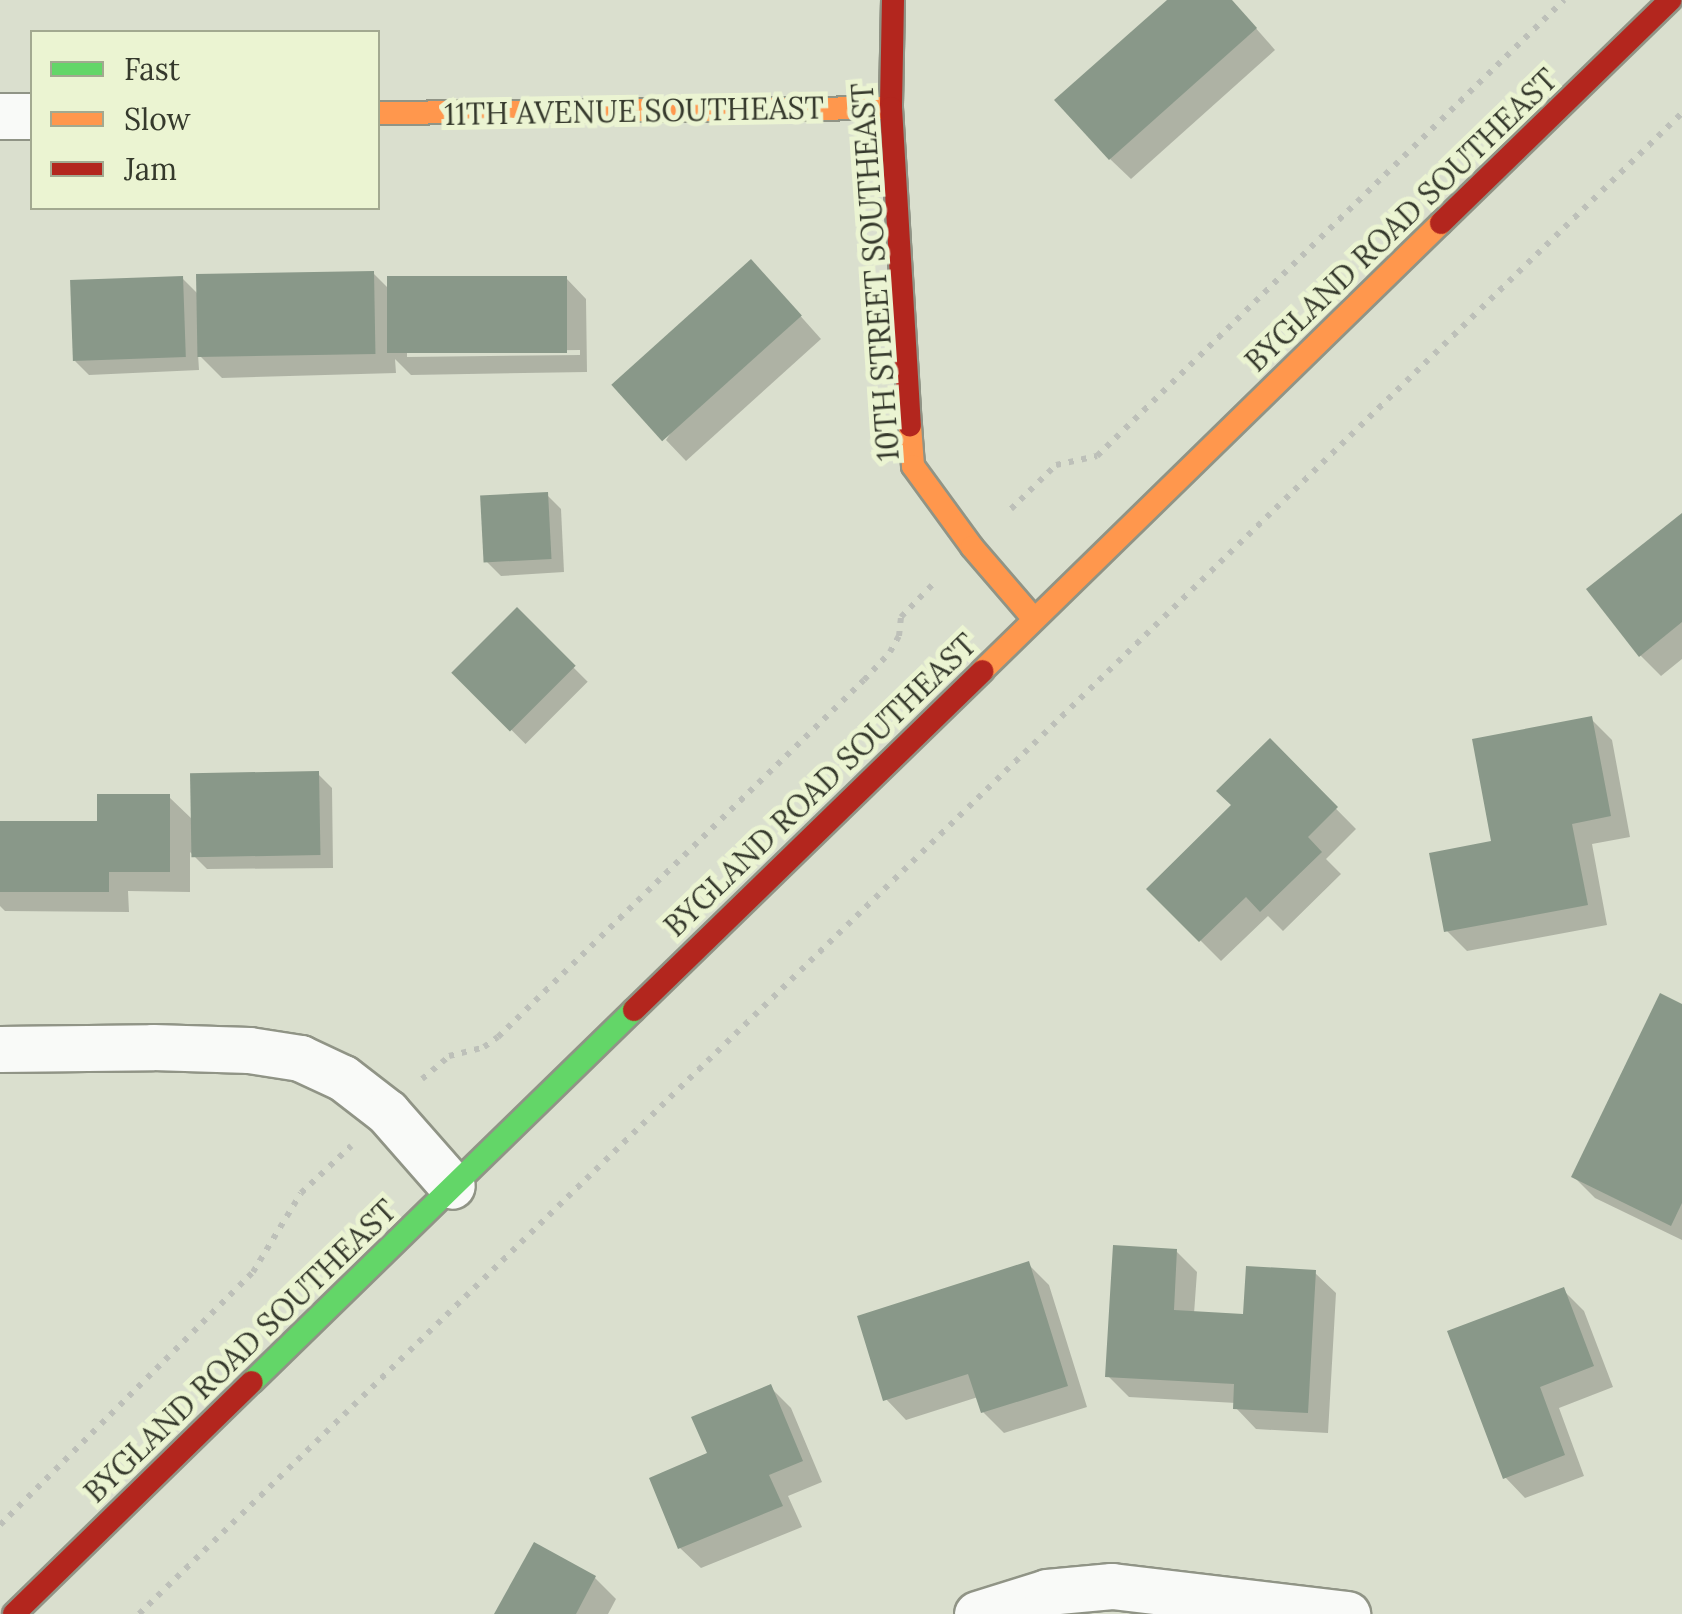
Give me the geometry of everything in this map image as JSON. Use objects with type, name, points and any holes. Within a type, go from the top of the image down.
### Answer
[{"type":"street","name":"10TH STREET SOUTHEAST","points":[[893,0],[892,108],[913,466],[972,547],[1034,619]]},
{"type":"street","name":"BYGLAND ROAD SOUTHEAST","points":[[14,1614],[1670,0]]},
{"type":"street","name":"11TH AVENUE SOUTHEAST","points":[[380,113],[892,108]]},
{"type":"street","points":[[0,116],[30,116]]},
{"type":"street","points":[[0,1050],[153,1047],[249,1050],[300,1058],[343,1078],[387,1112],[452,1186]]},
{"type":"street","points":[[977,1614],[1047,1592],[1112,1586],[1347,1614]]},
{"type":"path","points":[[0,1525],[252,1272],[301,1193],[438,1063],[484,1047],[498,1037],[864,680],[890,652],[901,617],[1056,464],[1096,456],[1564,0]]},
{"type":"path","points":[[139,1614],[1682,113]]},
{"type":"building","points":[[1167,0],[1232,0],[1257,28],[1109,160],[1054,100]]},
{"type":"building","points":[[751,259],[802,315],[662,441],[611,385]]},
{"type":"building","points":[[374,271],[375,354],[197,357],[196,274]]},
{"type":"building","points":[[183,276],[186,357],[73,361],[70,280]]},
{"type":"building","points":[[387,276],[567,276],[567,353],[387,353]]},
{"type":"building","points":[[548,492],[552,559],[484,562],[480,496]]},
{"type":"building","points":[[1682,513],[1682,622],[1639,657],[1586,589]]},
{"type":"building","points":[[517,607],[576,666],[510,731],[451,673]]},
{"type":"building","points":[[1592,716],[1611,816],[1572,824],[1588,905],[1444,932],[1429,853],[1491,841],[1472,739]]},
{"type":"building","points":[[1270,738],[1338,807],[1308,837],[1322,852],[1260,912],[1246,897],[1199,942],[1146,889],[1231,805],[1216,791]]},
{"type":"building","points":[[319,771],[320,855],[191,857],[190,773]]},
{"type":"building","points":[[97,794],[170,794],[170,872],[109,872],[109,892],[0,892],[0,821],[97,821]]},
{"type":"building","points":[[1660,993],[1682,1004],[1682,1203],[1671,1226],[1571,1177]]},
{"type":"building","points":[[1113,1245],[1177,1249],[1174,1310],[1243,1314],[1246,1266],[1316,1270],[1308,1413],[1233,1409],[1234,1384],[1105,1377]]},
{"type":"building","points":[[1029,1261],[1068,1386],[981,1413],[968,1374],[883,1401],[857,1316]]},
{"type":"building","points":[[1564,1287],[1594,1366],[1540,1387],[1565,1455],[1503,1479],[1447,1331]]},
{"type":"building","points":[[771,1384],[803,1461],[769,1475],[783,1506],[678,1549],[649,1478],[707,1453],[691,1417]]},
{"type":"building","points":[[534,1542],[596,1576],[576,1614],[494,1614]]},
{"type":"traffic: fast","points":[[252,1382],[634,1010]]},
{"type":"traffic: slow","points":[[380,113],[891,108]]},
{"type":"traffic: slow","points":[[982,671],[1441,223]]},
{"type":"traffic: slow","points":[[910,425],[913,466],[972,547],[1034,619]]},
{"type":"traffic: jam","points":[[893,0],[891,108],[910,425]]},
{"type":"traffic: jam","points":[[1441,223],[1670,0]]},
{"type":"traffic: jam","points":[[634,1010],[982,671]]},
{"type":"traffic: jam","points":[[14,1614],[252,1382]]}]
